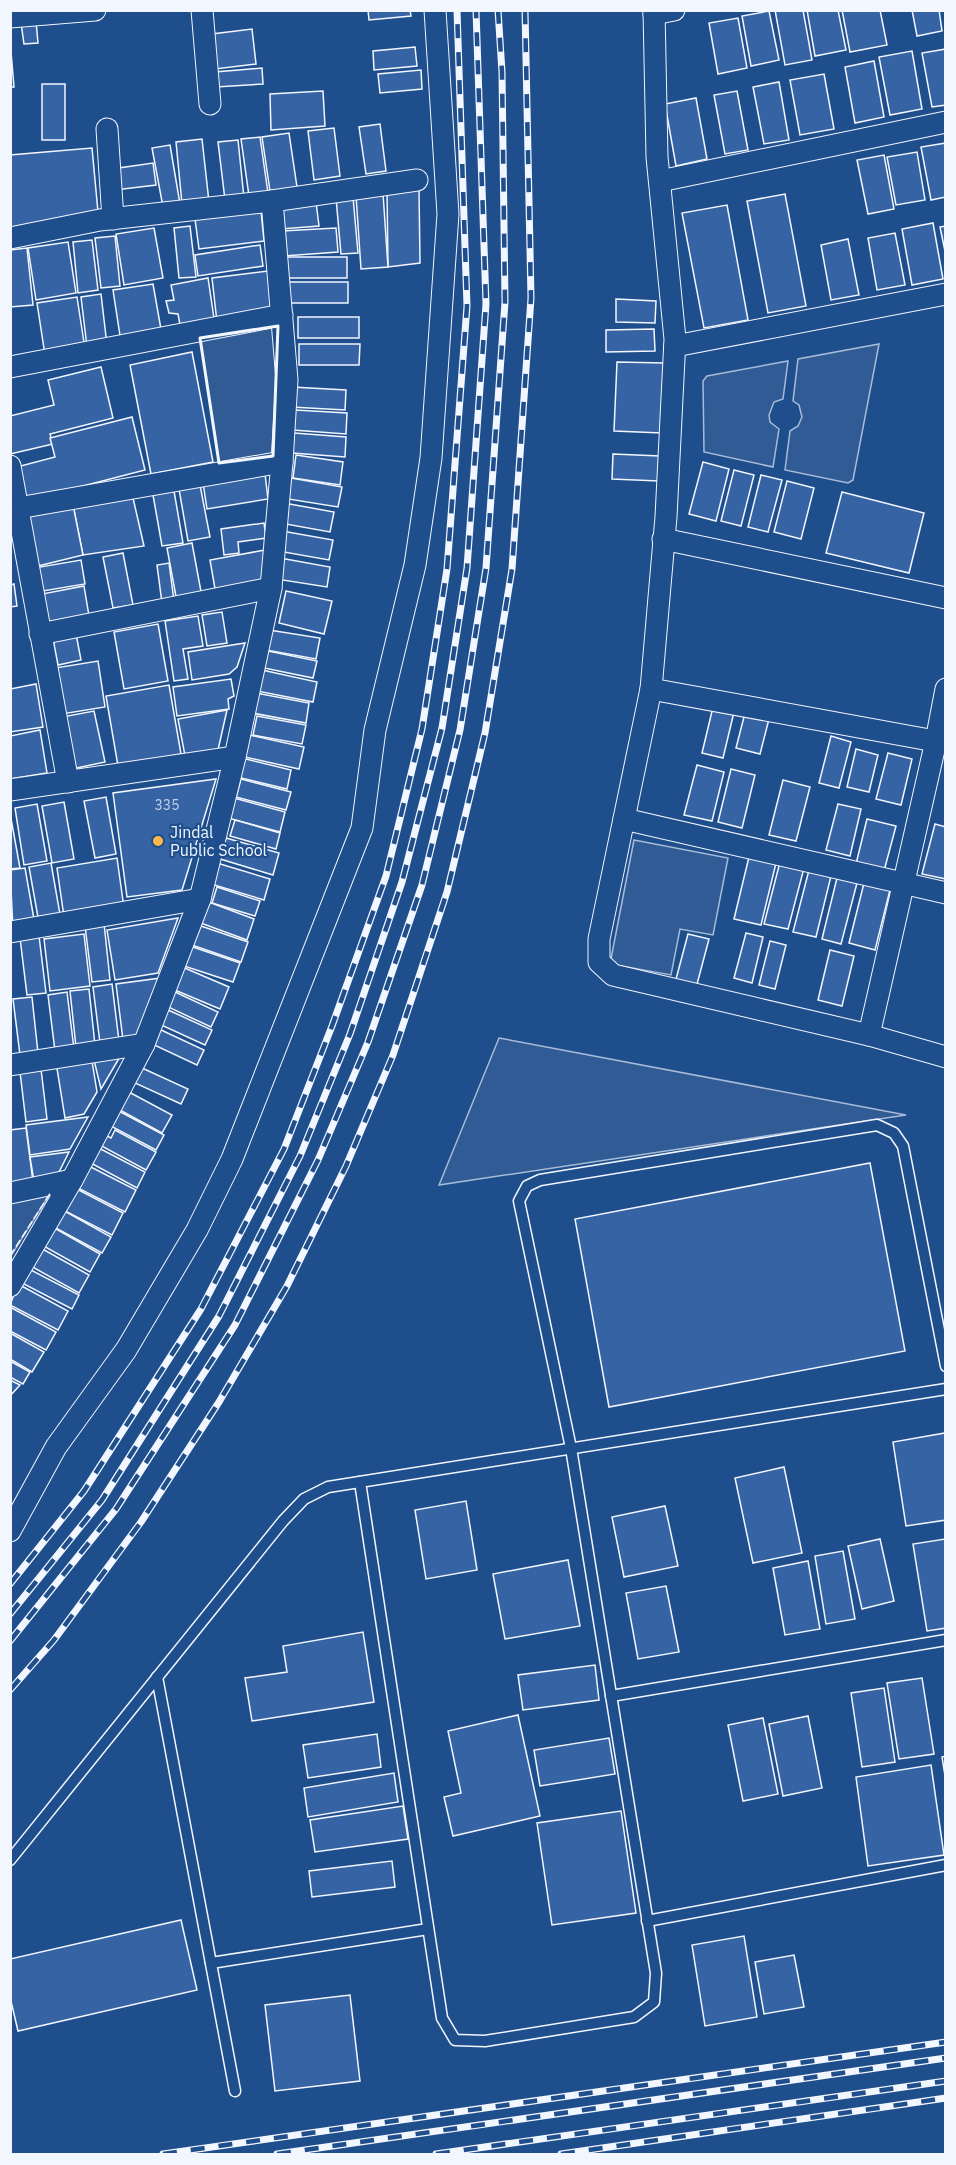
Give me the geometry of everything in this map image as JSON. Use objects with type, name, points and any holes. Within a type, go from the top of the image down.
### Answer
[{"type":"street","points":[[10,17],[95,10]]},
{"type":"street","points":[[202,10],[210,104]]},
{"type":"street","points":[[10,1531],[56,1447],[126,1350],[196,1230],[232,1159],[362,828],[375,730],[415,565],[431,458],[448,214],[435,10]]},
{"type":"street","points":[[660,12],[660,181],[675,346],[663,539],[651,689],[599,939],[599,962],[613,975],[868,1035],[945,1057]]},
{"type":"street","points":[[660,181],[945,122]]},
{"type":"street","points":[[107,129],[113,219]]},
{"type":"street","points":[[10,238],[113,219],[272,201],[417,180]]},
{"type":"street","points":[[10,1286],[72,1180],[144,1044],[200,899],[235,757],[271,588],[282,462],[287,380],[272,201]]},
{"type":"street","points":[[675,346],[945,294]]},
{"type":"street","points":[[10,367],[282,315]]},
{"type":"street","points":[[18,507],[282,462]]},
{"type":"street","points":[[10,466],[68,782]]},
{"type":"street","points":[[663,539],[945,598]]},
{"type":"street","points":[[40,634],[271,588]]},
{"type":"street","points":[[651,689],[941,742]]},
{"type":"street","points":[[868,1035],[904,883],[941,742],[945,689]]},
{"type":"street","points":[[10,790],[235,757]]},
{"type":"street","points":[[624,819],[945,893]]},
{"type":"street","points":[[10,932],[200,899]]},
{"type":"street","points":[[10,1065],[144,1044]]},
{"type":"street","points":[[10,1193],[72,1180]]},
{"type":"lane","points":[[360,1482],[442,2018],[455,2040],[485,2041],[634,2017],[654,2002],[656,1973],[572,1448],[519,1201],[527,1186],[540,1180],[877,1125],[894,1133],[903,1146],[945,1366]]},
{"type":"lane","points":[[10,1860],[283,1521],[304,1499],[328,1487],[945,1389]]},
{"type":"lane","points":[[611,1696],[945,1640]]},
{"type":"lane","points":[[157,1677],[235,2091]]},
{"type":"lane","points":[[647,1921],[945,1865]]},
{"type":"lane","points":[[211,1963],[428,1929]]},
{"type":"shaded area","points":[[278,326],[273,456],[219,463],[200,338]]},
{"type":"shaded area","points":[[879,344],[853,480],[848,483],[785,470],[790,431],[798,426],[802,417],[799,405],[793,401],[798,359]]},
{"type":"shaded area","points":[[788,361],[783,399],[774,402],[769,415],[770,422],[779,429],[773,467],[704,452],[703,381],[707,376]]},
{"type":"shaded area","points":[[634,840],[728,858],[713,935],[680,929],[671,975],[610,964]]},
{"type":"shaded area","points":[[499,1038],[906,1115],[439,1185]]},
{"type":"shaded area","points":[[51,1192],[11,1256],[11,1200]]},
{"type":"building","points":[[368,10],[410,10],[411,16],[369,20]]},
{"type":"building","points":[[775,10],[803,10],[812,60],[785,65]]},
{"type":"building","points":[[807,10],[838,10],[846,50],[815,56]]},
{"type":"building","points":[[842,10],[880,10],[887,45],[850,52]]},
{"type":"building","points":[[912,10],[939,10],[942,31],[917,36]]},
{"type":"building","points":[[769,11],[779,60],[751,66],[742,16]]},
{"type":"building","points":[[738,18],[747,68],[718,74],[709,23]]},
{"type":"building","points":[[36,21],[38,43],[24,44],[21,23]]},
{"type":"building","points":[[252,29],[256,64],[215,69],[212,34]]},
{"type":"building","points":[[10,40],[14,87],[10,87]]},
{"type":"building","points":[[415,47],[417,66],[374,70],[373,51]]},
{"type":"building","points":[[946,49],[946,105],[932,107],[922,53]]},
{"type":"building","points":[[912,51],[922,109],[890,115],[879,57]]},
{"type":"building","points":[[874,61],[884,117],[855,123],[845,67]]},
{"type":"building","points":[[262,68],[263,84],[216,87],[215,72]]},
{"type":"building","points":[[421,70],[422,89],[380,93],[378,74]]},
{"type":"building","points":[[824,74],[834,129],[800,135],[790,80]]},
{"type":"building","points":[[779,82],[789,140],[764,144],[753,87]]},
{"type":"building","points":[[42,84],[65,84],[65,140],[42,140]]},
{"type":"building","points":[[323,91],[325,126],[271,130],[270,94]]},
{"type":"building","points":[[737,91],[748,150],[725,154],[714,95]]},
{"type":"building","points":[[696,98],[707,159],[676,166],[665,104]]},
{"type":"building","points":[[380,124],[386,171],[366,174],[359,127]]},
{"type":"building","points":[[334,128],[340,176],[314,180],[308,131]]},
{"type":"building","points":[[289,133],[297,187],[270,191],[262,137]]},
{"type":"building","points":[[260,137],[268,193],[249,196],[241,139]]},
{"type":"building","points":[[202,139],[209,202],[182,204],[176,142]]},
{"type":"building","points":[[238,140],[244,198],[225,200],[218,142]]},
{"type":"building","points":[[946,143],[946,197],[931,200],[921,147]]},
{"type":"building","points":[[170,145],[180,204],[163,207],[152,148]]},
{"type":"building","points":[[92,148],[98,212],[10,230],[10,155]]},
{"type":"building","points":[[917,152],[925,200],[896,205],[887,157]]},
{"type":"building","points":[[884,155],[894,209],[868,214],[857,160]]},
{"type":"building","points":[[153,163],[156,185],[115,190],[112,169]]},
{"type":"building","points":[[419,188],[420,263],[388,267],[387,190]]},
{"type":"building","points":[[383,193],[388,267],[361,269],[356,196]]},
{"type":"building","points":[[785,194],[806,306],[768,313],[747,201]]},
{"type":"building","points":[[353,197],[358,253],[341,254],[336,198]]},
{"type":"building","points":[[316,202],[319,226],[281,229],[279,206]]},
{"type":"building","points":[[727,205],[748,320],[704,328],[682,213]]},
{"type":"building","points":[[261,211],[264,241],[199,249],[195,219]]},
{"type":"building","points":[[933,223],[943,279],[912,285],[902,229]]},
{"type":"building","points":[[190,226],[196,277],[179,278],[174,228]]},
{"type":"building","points":[[946,226],[946,256],[940,227]]},
{"type":"building","points":[[154,228],[163,278],[124,285],[116,234]]},
{"type":"building","points":[[336,228],[338,252],[284,256],[282,231]]},
{"type":"building","points":[[895,233],[905,285],[877,290],[868,238]]},
{"type":"building","points":[[115,236],[120,286],[101,288],[95,238]]},
{"type":"building","points":[[848,239],[859,295],[831,300],[821,245]]},
{"type":"building","points":[[92,240],[98,290],[78,293],[73,242]]},
{"type":"building","points":[[68,242],[76,293],[36,300],[28,248]]},
{"type":"building","points":[[260,245],[263,266],[198,276],[195,255]]},
{"type":"building","points":[[27,248],[33,305],[10,307],[10,250]]},
{"type":"building","points":[[286,257],[347,257],[347,278],[286,278]]},
{"type":"building","points":[[268,271],[273,315],[217,322],[212,278]]},
{"type":"building","points":[[208,278],[215,325],[181,330],[178,314],[169,313],[166,301],[174,300],[171,285]]},
{"type":"building","points":[[288,282],[348,282],[348,303],[287,303]]},
{"type":"building","points":[[153,284],[162,335],[121,342],[113,290]]},
{"type":"building","points":[[101,294],[107,345],[87,347],[81,297]]},
{"type":"building","points":[[77,297],[85,349],[45,355],[37,303]]},
{"type":"building","points":[[616,299],[656,301],[655,323],[616,322]]},
{"type":"building","points":[[298,317],[359,317],[359,338],[298,338]]},
{"type":"building","points":[[654,329],[655,351],[606,352],[606,330]]},
{"type":"building","points":[[299,344],[360,344],[359,365],[299,365]]},
{"type":"building","points":[[192,352],[213,462],[151,474],[130,365]]},
{"type":"building","points":[[617,362],[665,363],[662,433],[614,431]]},
{"type":"building","points":[[101,367],[113,418],[50,434],[53,444],[10,454],[10,416],[54,405],[48,380]]},
{"type":"building","points":[[292,387],[346,390],[345,410],[291,407]]},
{"type":"building","points":[[295,410],[347,413],[346,434],[293,430]]},
{"type":"building","points":[[132,417],[145,470],[21,502],[13,468],[55,457],[50,438]]},
{"type":"building","points":[[294,433],[346,437],[345,457],[292,453]]},
{"type":"building","points":[[613,454],[660,456],[659,481],[612,479]]},
{"type":"building","points":[[296,455],[343,462],[340,485],[293,478]]},
{"type":"building","points":[[703,462],[729,469],[716,521],[689,514]]},
{"type":"building","points":[[734,470],[754,475],[741,526],[721,521]]},
{"type":"building","points":[[265,474],[268,499],[207,509],[203,483]]},
{"type":"building","points":[[761,475],[782,480],[768,532],[748,527]]},
{"type":"building","points":[[291,478],[342,487],[338,507],[288,499]]},
{"type":"building","points":[[787,481],[814,488],[801,539],[774,532]]},
{"type":"building","points":[[200,485],[210,537],[188,541],[179,489]]},
{"type":"building","points":[[174,491],[183,543],[162,546],[153,495]]},
{"type":"building","points":[[842,492],[924,513],[909,573],[826,553]]},
{"type":"building","points":[[133,498],[144,546],[83,555],[73,505]]},
{"type":"building","points":[[284,503],[334,512],[330,532],[280,523]]},
{"type":"building","points":[[73,505],[83,555],[38,566],[28,513]]},
{"type":"building","points":[[264,523],[266,538],[238,542],[239,553],[224,555],[221,529]]},
{"type":"building","points":[[282,531],[333,540],[329,560],[278,551]]},
{"type":"building","points":[[192,543],[202,597],[177,602],[167,548]]},
{"type":"building","points":[[265,550],[266,582],[215,589],[210,560]]},
{"type":"building","points":[[123,553],[133,605],[113,608],[103,557]]},
{"type":"building","points":[[280,558],[330,567],[327,587],[276,579]]},
{"type":"building","points":[[81,560],[85,584],[37,592],[34,568]]},
{"type":"building","points":[[169,563],[174,601],[162,603],[157,565]]},
{"type":"building","points":[[14,584],[17,606],[10,607],[10,585]]},
{"type":"building","points":[[84,586],[89,616],[42,624],[37,595]]},
{"type":"building","points":[[286,591],[332,601],[324,634],[279,623]]},
{"type":"building","points":[[222,612],[227,643],[207,646],[202,615]]},
{"type":"building","points":[[198,616],[203,646],[183,649],[188,679],[174,681],[165,621]]},
{"type":"building","points":[[158,624],[168,681],[124,689],[114,632]]},
{"type":"building","points":[[269,630],[320,638],[316,659],[266,650]]},
{"type":"building","points":[[76,634],[81,660],[58,665],[53,639]]},
{"type":"building","points":[[245,643],[237,667],[229,674],[192,680],[188,652]]},
{"type":"building","points":[[268,651],[317,661],[313,678],[264,668]]},
{"type":"building","points":[[98,661],[105,707],[62,714],[55,668]]},
{"type":"building","points":[[262,670],[317,682],[313,702],[257,691]]},
{"type":"building","points":[[231,679],[234,696],[228,699],[229,709],[177,716],[173,687]]},
{"type":"building","points":[[36,684],[43,727],[10,732],[10,689]]},
{"type":"building","points":[[169,685],[181,754],[118,766],[106,696]]},
{"type":"building","points":[[256,693],[309,703],[306,723],[252,713]]},
{"type":"building","points":[[713,707],[734,712],[723,758],[702,753]]},
{"type":"building","points":[[227,710],[218,750],[185,756],[178,719]]},
{"type":"building","points":[[94,711],[105,762],[72,769],[62,717]]},
{"type":"building","points":[[745,713],[769,719],[760,754],[736,748]]},
{"type":"building","points":[[257,716],[306,725],[302,744],[253,735]]},
{"type":"building","points":[[40,730],[47,773],[10,779],[10,736]]},
{"type":"building","points":[[245,734],[304,747],[299,769],[240,756]]},
{"type":"building","points":[[831,736],[851,742],[839,788],[819,783]]},
{"type":"building","points":[[856,749],[878,755],[869,792],[847,787]]},
{"type":"building","points":[[888,753],[912,759],[901,805],[876,799]]},
{"type":"building","points":[[242,758],[291,770],[287,789],[237,777]]},
{"type":"building","points":[[697,765],[724,772],[712,821],[684,815]]},
{"type":"building","points":[[731,769],[755,775],[742,828],[718,822]]},
{"type":"building","name":"Jindal Public School","points":[[216,779],[182,890],[127,897],[113,793]]},
{"type":"building","points":[[241,779],[291,792],[286,810],[236,797]]},
{"type":"building","points":[[783,780],[810,787],[796,841],[769,835]]},
{"type":"building","points":[[106,797],[116,854],[95,858],[84,801]]},
{"type":"building","points":[[234,798],[285,812],[280,832],[228,818]]},
{"type":"building","points":[[64,802],[74,859],[52,863],[42,806]]},
{"type":"building","points":[[37,804],[47,861],[24,865],[15,808]]},
{"type":"building","points":[[838,804],[861,809],[850,856],[826,850]]},
{"type":"building","points":[[10,813],[20,868],[10,869]]},
{"type":"building","points":[[867,819],[896,826],[884,871],[856,864]]},
{"type":"building","points":[[235,820],[280,833],[276,849],[230,836]]},
{"type":"building","points":[[935,824],[946,827],[946,879],[922,874]]},
{"type":"building","points":[[226,838],[279,853],[273,875],[220,859]]},
{"type":"building","points":[[749,857],[776,863],[761,925],[734,919]]},
{"type":"building","points":[[117,858],[124,908],[64,917],[57,868]]},
{"type":"building","points":[[780,862],[804,868],[788,929],[764,924]]},
{"type":"building","points":[[51,863],[61,920],[39,923],[29,867]]},
{"type":"building","points":[[217,863],[270,879],[264,900],[211,884]]},
{"type":"building","points":[[25,868],[35,925],[13,929],[10,870]]},
{"type":"building","points":[[809,870],[831,876],[816,937],[793,932]]},
{"type":"building","points":[[837,878],[857,883],[841,944],[822,939]]},
{"type":"building","points":[[864,883],[890,890],[875,950],[849,943]]},
{"type":"building","points":[[217,887],[260,901],[255,916],[212,903]]},
{"type":"building","points":[[206,901],[254,919],[247,940],[198,922]]},
{"type":"building","points":[[178,918],[158,973],[115,980],[107,930]]},
{"type":"building","points":[[104,923],[110,980],[92,982],[85,926]]},
{"type":"building","points":[[195,924],[248,942],[241,962],[189,944]]},
{"type":"building","points":[[746,933],[763,937],[752,983],[734,978]]},
{"type":"building","points":[[84,934],[90,986],[50,991],[44,939]]},
{"type":"building","points":[[688,934],[709,939],[696,988],[675,983]]},
{"type":"building","points":[[39,936],[46,993],[27,995],[20,938]]},
{"type":"building","points":[[770,941],[786,945],[775,989],[759,985]]},
{"type":"building","points":[[187,945],[240,963],[233,982],[181,965]]},
{"type":"building","points":[[830,950],[854,956],[842,1006],[818,1000]]},
{"type":"building","points":[[180,966],[229,987],[220,1009],[170,988]]},
{"type":"building","points":[[161,978],[138,1038],[123,1040],[116,984]]},
{"type":"building","points":[[112,984],[119,1041],[100,1043],[93,987]]},
{"type":"building","points":[[89,989],[95,1045],[76,1047],[70,991]]},
{"type":"building","points":[[173,991],[218,1012],[211,1027],[166,1006]]},
{"type":"building","points":[[67,992],[74,1049],[55,1051],[48,995]]},
{"type":"building","points":[[32,997],[38,1053],[20,1055],[13,999]]},
{"type":"building","points":[[166,1009],[212,1030],[205,1045],[159,1024]]},
{"type":"building","points":[[159,1029],[204,1050],[197,1065],[152,1044]]},
{"type":"building","points":[[91,1055],[97,1092],[84,1114],[65,1118],[56,1062]]},
{"type":"building","points":[[121,1055],[101,1089],[94,1060]]},
{"type":"building","points":[[142,1068],[188,1089],[181,1104],[135,1083]]},
{"type":"building","points":[[41,1069],[47,1119],[26,1122],[20,1072]]},
{"type":"building","points":[[127,1091],[172,1115],[162,1133],[118,1109]]},
{"type":"building","points":[[115,1109],[164,1135],[156,1150],[107,1124]]},
{"type":"building","points":[[88,1117],[70,1149],[30,1155],[26,1125]]},
{"type":"building","points":[[26,1128],[33,1182],[10,1185],[10,1130]]},
{"type":"building","points":[[115,1130],[156,1152],[146,1170],[96,1143],[101,1133],[111,1138]]},
{"type":"building","points":[[95,1146],[145,1172],[137,1188],[87,1161]]},
{"type":"building","points":[[69,1152],[56,1178],[34,1181],[30,1157]]},
{"type":"building","points":[[870,1163],[905,1351],[609,1407],[575,1219]]},
{"type":"building","points":[[85,1164],[136,1190],[125,1212],[74,1186]]},
{"type":"building","points":[[73,1187],[123,1213],[112,1235],[61,1209]]},
{"type":"building","points":[[61,1209],[111,1237],[102,1253],[52,1226]]},
{"type":"building","points":[[51,1226],[100,1254],[90,1272],[40,1244]]},
{"type":"building","points":[[39,1247],[89,1275],[79,1293],[29,1265]]},
{"type":"building","points":[[29,1269],[79,1295],[72,1309],[22,1283]]},
{"type":"building","points":[[18,1284],[68,1311],[58,1330],[10,1305]]},
{"type":"building","points":[[10,1307],[56,1332],[46,1350],[10,1331]]},
{"type":"building","points":[[10,1333],[44,1352],[32,1372],[10,1359]]},
{"type":"building","points":[[10,1361],[30,1372],[23,1384],[10,1377]]},
{"type":"building","points":[[10,1380],[20,1385],[10,1396]]},
{"type":"building","points":[[945,1433],[946,1520],[906,1526],[893,1442]]},
{"type":"building","points":[[784,1467],[802,1553],[753,1563],[735,1478]]},
{"type":"building","points":[[466,1501],[477,1570],[426,1579],[415,1510]]},
{"type":"building","points":[[665,1506],[678,1566],[624,1577],[612,1517]]},
{"type":"building","points":[[880,1539],[894,1601],[862,1609],[848,1546]]},
{"type":"building","points":[[945,1539],[946,1628],[927,1631],[913,1544]]},
{"type":"building","points":[[843,1551],[855,1619],[826,1624],[815,1556]]},
{"type":"building","points":[[568,1560],[580,1626],[505,1639],[493,1574]]},
{"type":"building","points":[[808,1561],[820,1629],[785,1635],[773,1568]]},
{"type":"building","points":[[666,1586],[679,1652],[638,1659],[626,1593]]},
{"type":"building","points":[[363,1632],[374,1702],[252,1721],[245,1678],[287,1672],[283,1646]]},
{"type":"building","points":[[595,1665],[599,1700],[523,1710],[518,1675]]},
{"type":"building","points":[[922,1678],[934,1754],[899,1759],[887,1683]]},
{"type":"building","points":[[884,1688],[895,1762],[862,1767],[851,1693]]},
{"type":"building","points":[[518,1715],[540,1816],[453,1836],[444,1797],[461,1793],[448,1731]]},
{"type":"building","points":[[808,1716],[822,1788],[783,1796],[769,1724]]},
{"type":"building","points":[[763,1718],[778,1794],[743,1801],[728,1725]]},
{"type":"building","points":[[377,1734],[381,1767],[308,1778],[303,1745]]},
{"type":"building","points":[[609,1738],[615,1774],[540,1786],[534,1750]]},
{"type":"building","points":[[946,1756],[946,1782],[942,1757]]},
{"type":"building","points":[[931,1765],[944,1855],[868,1866],[856,1777]]},
{"type":"building","points":[[394,1773],[398,1802],[308,1817],[304,1788]]},
{"type":"building","points":[[403,1806],[408,1839],[315,1852],[310,1820]]},
{"type":"building","points":[[621,1811],[636,1913],[552,1925],[537,1823]]},
{"type":"building","points":[[392,1861],[395,1887],[312,1897],[309,1871]]},
{"type":"building","points":[[181,1920],[197,1990],[18,2031],[10,1997],[10,1959]]},
{"type":"building","points":[[744,1936],[757,2017],[705,2026],[692,1945]]},
{"type":"building","points":[[794,1955],[804,2007],[764,2014],[755,1962]]},
{"type":"building","points":[[350,1995],[360,2081],[275,2091],[265,2005]]},
{"type":"railway","points":[[10,1584],[84,1491],[201,1309],[284,1149],[332,1026],[386,876],[422,729],[447,569],[467,306],[457,10]]},
{"type":"railway","points":[[10,1614],[102,1500],[219,1316],[300,1156],[350,1034],[402,882],[442,728],[467,568],[486,304],[476,10]]},
{"type":"railway","points":[[10,1641],[116,1509],[235,1325],[318,1160],[368,1042],[422,885],[460,730],[486,568],[505,302],[502,72],[498,10]]},
{"type":"railway","points":[[10,1690],[54,1640],[141,1522],[219,1402],[287,1286],[346,1166],[393,1055],[447,892],[485,733],[512,569],[531,298],[525,10]]},
{"type":"railway","points":[[163,2154],[946,2042]]},
{"type":"railway","points":[[277,2154],[946,2058]]},
{"type":"railway","points":[[436,2154],[946,2081]]},
{"type":"railway","points":[[561,2154],[946,2098]]},
{"type":"fence","points":[[10,1256],[51,1192]]},
{"type":"wall","points":[[278,326],[273,456],[219,463],[200,338],[278,326]]},
{"type":"place","name":"Jindal Public School","points":[[158,841]]}]
